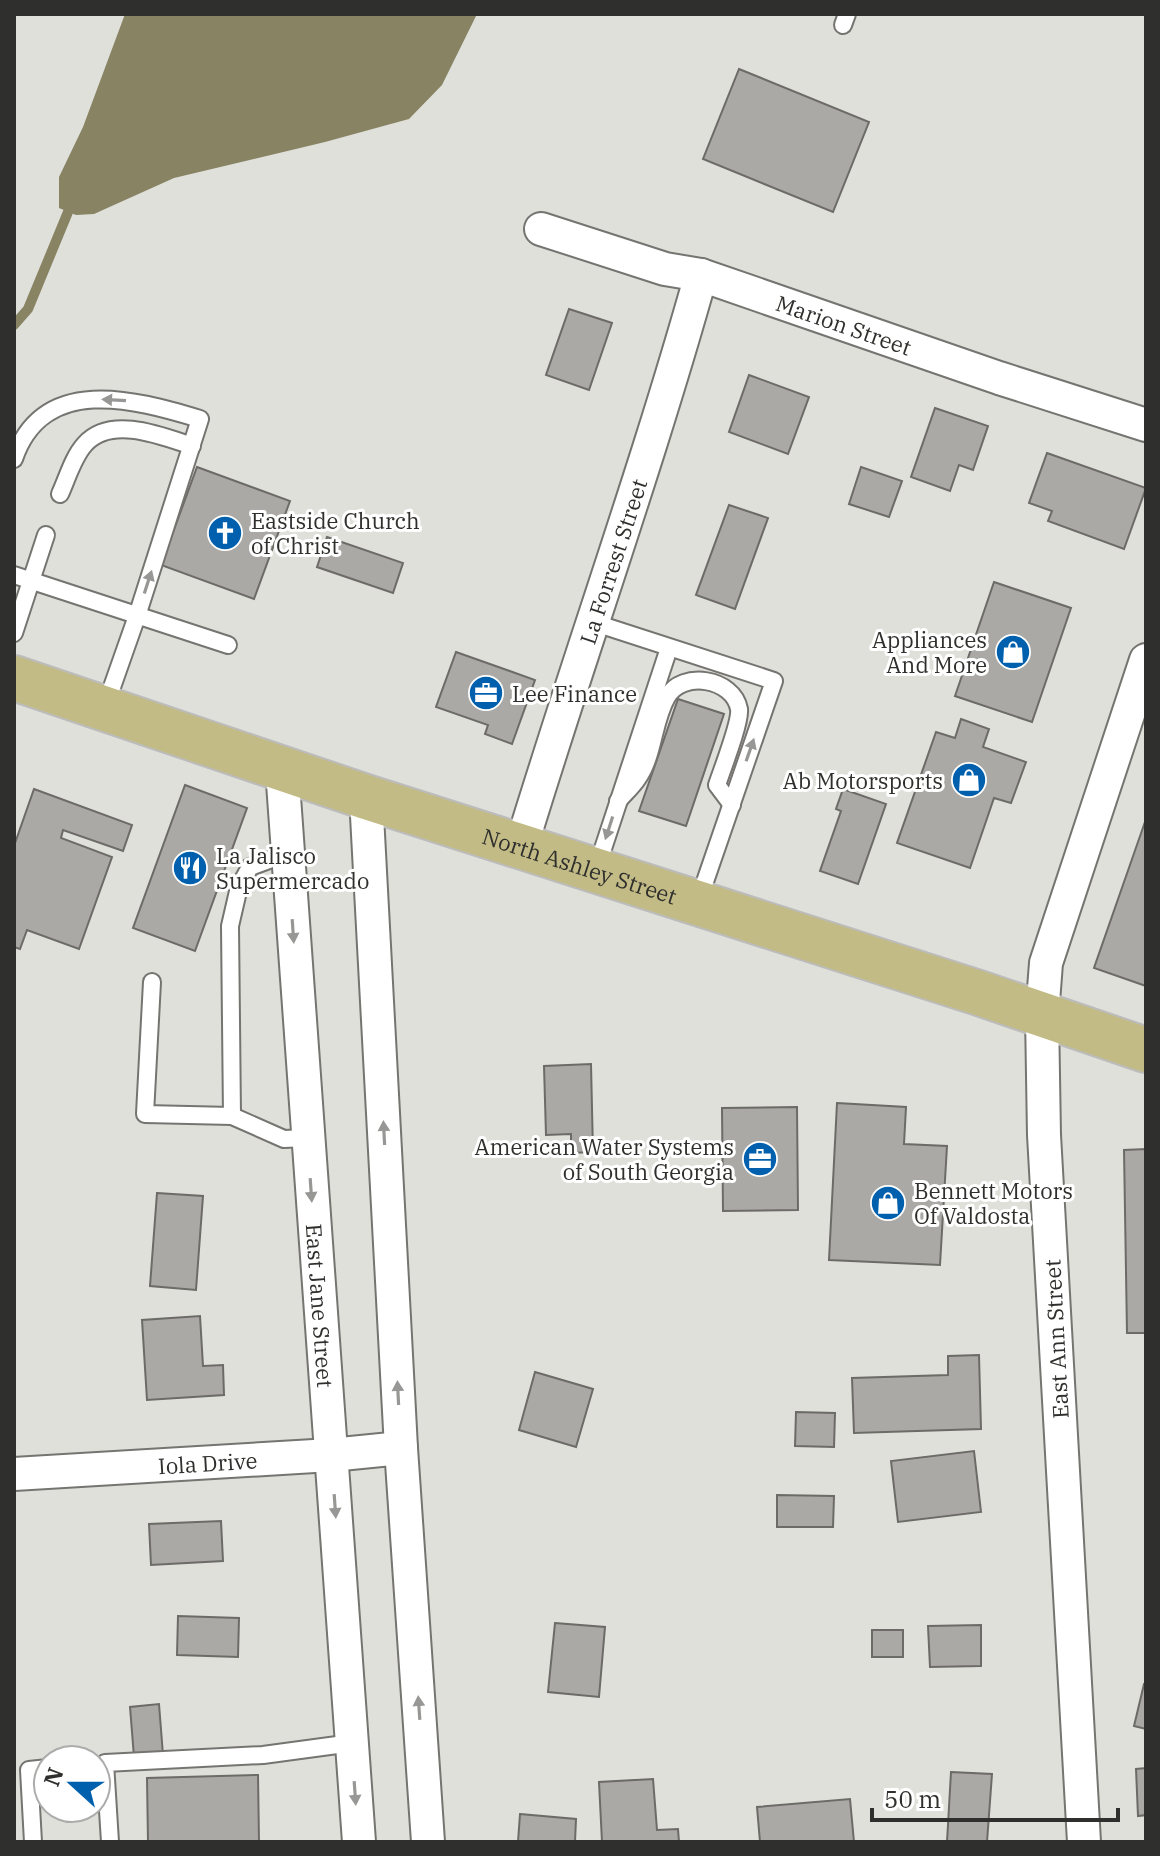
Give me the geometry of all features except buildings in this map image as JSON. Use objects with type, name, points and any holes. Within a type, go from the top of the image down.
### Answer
[{"type":"main road","name":"North Ashley Street","points":[[14,678],[366,797],[1146,1050]]},
{"type":"street","name":"Marion Street","points":[[541,229],[665,269],[701,275],[999,378],[1146,425]]},
{"type":"street","name":"La Forrest Street","points":[[521,847],[665,404],[701,275]]},
{"type":"street","name":"East Ann Street","points":[[1084,1842],[1044,1135],[1042,1015],[1046,963],[1145,665]]},
{"type":"street","name":"East Jane Street","points":[[282,769],[359,1842]]},
{"type":"street","points":[[366,797],[401,1448],[428,1842]]},
{"type":"street","name":"Iola Drive","points":[[14,1474],[401,1448]]},
{"type":"lane","points":[[14,459],[19,445],[36,420],[71,402],[109,398],[149,403],[200,419],[104,708]]},
{"type":"lane","points":[[60,494],[86,442],[100,435],[121,429],[148,431],[192,446]]},
{"type":"lane","points":[[14,633],[46,535]]},
{"type":"lane","points":[[14,575],[228,645]]},
{"type":"lane","points":[[592,622],[774,681],[698,904]]},
{"type":"lane","points":[[596,870],[669,648]]},
{"type":"lane","points":[[618,801],[640,776],[667,697],[678,684],[697,678],[718,685],[735,698],[740,712],[717,785],[732,805]]},
{"type":"lane","points":[[232,1116],[230,926],[239,887],[250,867],[288,853]]},
{"type":"lane","points":[[152,982],[145,1114],[232,1116],[284,1139],[307,1138]]},
{"type":"lane","points":[[112,1762],[263,1755],[352,1743]]},
{"type":"lane","points":[[32,1770],[29,1770],[32,1824]]},
{"type":"shaded area","points":[[125,14],[477,14],[442,85],[409,119],[174,178],[94,214],[76,215],[59,208],[59,177],[83,127]]},
{"type":"waterway","points":[[14,325],[28,309],[68,212]]},
{"type":"place","name":"Eastside Church of Christ","points":[[225,533]]},
{"type":"place","name":"Appliances And More","points":[[1013,652]]},
{"type":"place","name":"Lee Finance","points":[[486,693]]},
{"type":"place","name":"Ab Motorsports","points":[[969,780]]},
{"type":"place","name":"La Jalisco Supermercado","points":[[190,868]]},
{"type":"place","name":"American Water Systems of South Georgia","points":[[760,1159]]},
{"type":"place","name":"Bennett Motors Of Valdosta","points":[[888,1203]]}]
